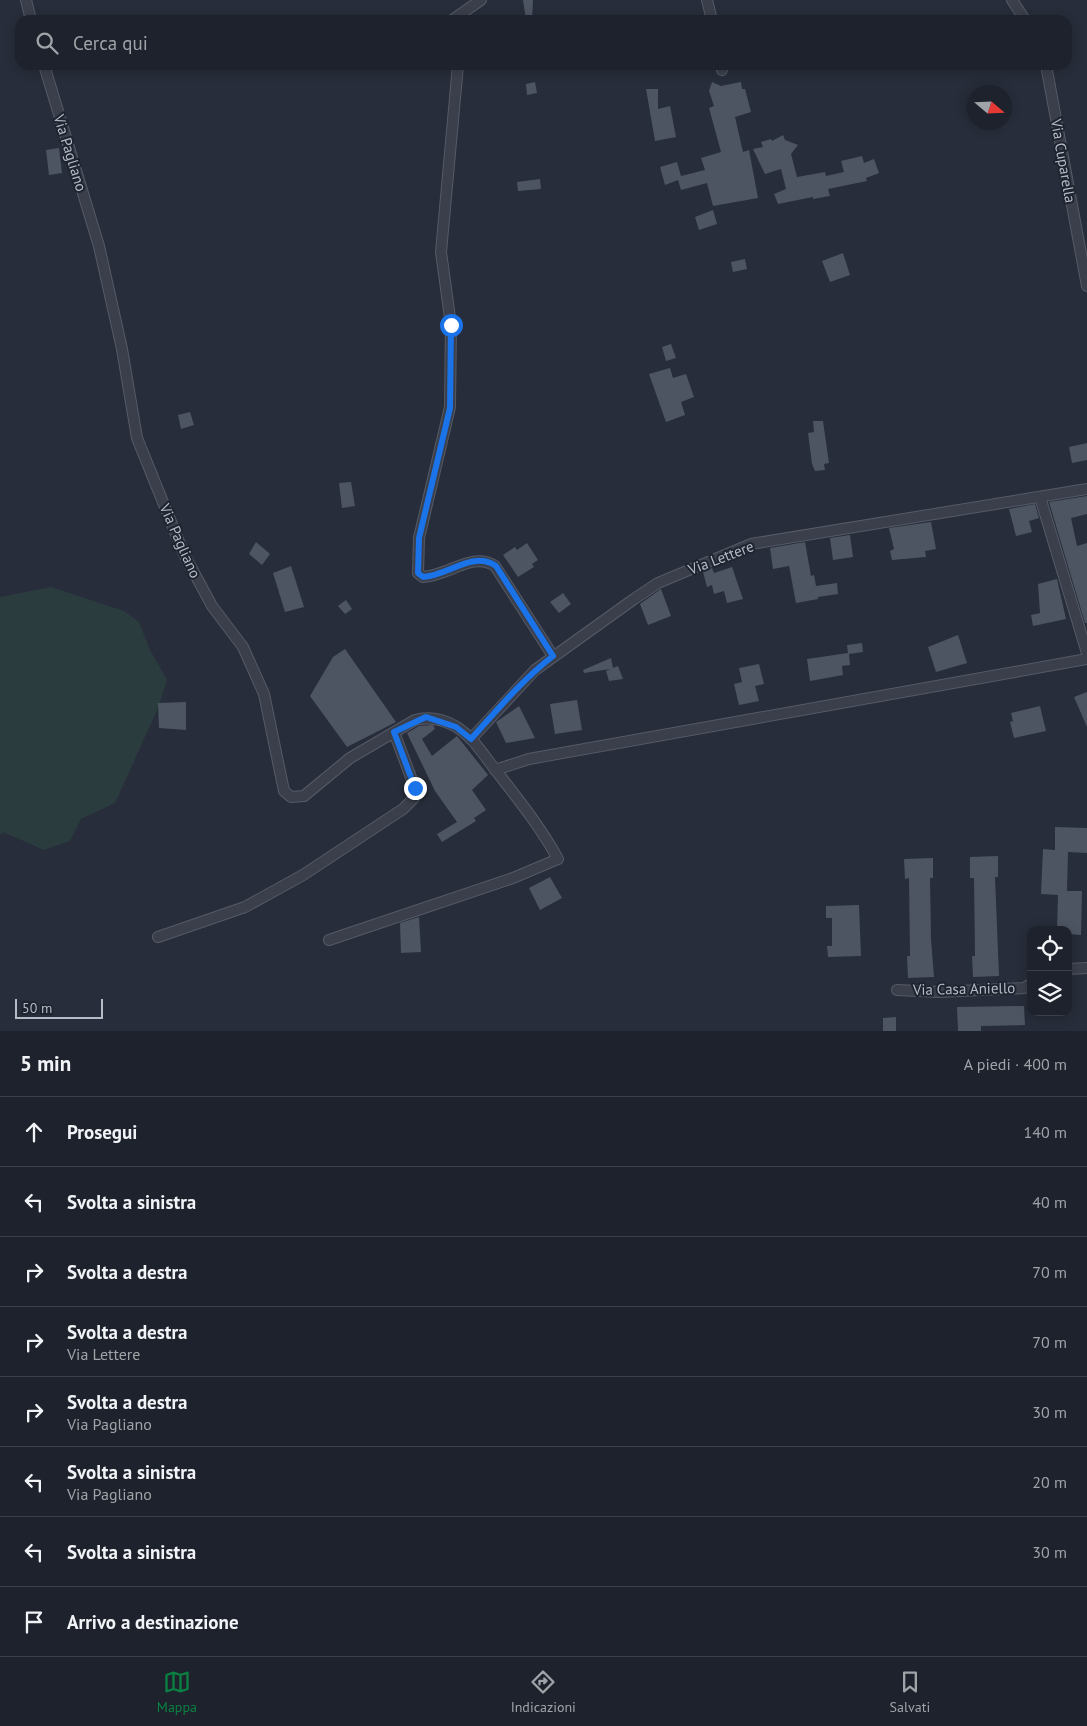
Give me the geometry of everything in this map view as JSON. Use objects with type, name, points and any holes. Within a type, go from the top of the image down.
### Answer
[{"type":"street","points":[[26,0],[30,15]]},
{"type":"street","points":[[459,15],[481,0]]},
{"type":"street","points":[[706,0],[710,15]]},
{"type":"street","points":[[1012,0],[1022,15]]},
{"type":"street","points":[[467,15],[471,6]]},
{"type":"street","name":"Via Pagliano","points":[[46,70],[99,246],[122,349],[137,438],[184,554],[212,606],[242,647],[264,694],[284,791],[291,797],[304,796],[350,758],[394,732],[426,717],[456,727],[471,739],[542,830],[558,859],[513,878],[329,940]]},
{"type":"street","points":[[458,70],[441,252],[451,325],[450,408],[419,538],[418,573],[423,577],[432,577],[476,560],[487,560],[496,566],[553,656]]},
{"type":"street","name":"Via Cuparella","points":[[1047,70],[1087,286]]},
{"type":"street","name":"Via Lettere","points":[[471,739],[535,670],[553,656],[658,583],[751,544],[1087,489]]},
{"type":"street","points":[[1040,497],[1087,653]]},
{"type":"street","points":[[495,770],[529,759],[1087,659]]},
{"type":"street","points":[[158,937],[245,907],[303,875],[403,809],[414,798],[415,788],[394,732]]},
{"type":"street","points":[[1072,970],[1087,968]]},
{"type":"street","name":"Via Casa Aniello","points":[[897,990],[939,992],[1024,988],[1027,986]]},
{"type":"shaded area","points":[[51,587],[124,611],[139,622],[150,650],[167,680],[158,708],[115,803],[81,819],[70,841],[44,850],[3,832],[0,835],[0,597]]},
{"type":"building","points":[[523,0],[533,0],[532,15],[525,15]]},
{"type":"building","points":[[535,82],[537,93],[527,95],[526,84]]},
{"type":"building","points":[[712,82],[721,86],[741,82],[742,89],[745,89],[751,112],[735,117],[743,152],[749,150],[758,198],[713,206],[707,183],[681,190],[678,180],[665,185],[660,167],[677,162],[681,176],[705,170],[701,158],[721,152],[709,108],[714,106],[709,91]]},
{"type":"building","points":[[646,89],[658,89],[658,109],[670,106],[676,137],[655,141]]},
{"type":"building","points":[[783,135],[785,140],[798,145],[791,154],[797,177],[825,172],[826,176],[844,172],[841,161],[862,156],[864,163],[874,159],[879,173],[866,178],[867,181],[828,189],[830,196],[813,199],[813,197],[778,204],[774,194],[786,189],[781,169],[765,174],[753,149],[763,147],[761,142],[771,139],[772,141]]},
{"type":"building","points":[[59,148],[62,173],[49,175],[46,150]]},
{"type":"building","points":[[540,179],[541,189],[518,191],[517,182]]},
{"type":"building","points":[[713,210],[717,224],[699,230],[695,217]]},
{"type":"building","points":[[843,253],[850,275],[830,282],[822,261]]},
{"type":"building","points":[[745,259],[747,269],[733,272],[731,262]]},
{"type":"building","points":[[671,344],[676,358],[666,361],[662,347]]},
{"type":"building","points":[[670,368],[673,378],[686,374],[694,397],[681,402],[685,415],[666,422],[649,374]]},
{"type":"building","points":[[190,412],[194,425],[181,429],[178,415]]},
{"type":"building","points":[[813,421],[823,421],[829,463],[824,464],[825,470],[815,471],[812,464],[808,433],[814,432]]},
{"type":"building","points":[[1087,443],[1087,460],[1072,463],[1069,447]]},
{"type":"building","points":[[351,482],[355,506],[342,508],[339,483]]},
{"type":"building","points":[[1087,496],[1087,514],[1071,518],[1077,546],[1087,543],[1087,623],[1085,623],[1049,502]]},
{"type":"building","points":[[1035,504],[1039,518],[1029,521],[1032,532],[1016,536],[1009,509]]},
{"type":"building","points":[[931,522],[936,549],[925,551],[926,557],[892,560],[890,551],[894,549],[889,528]]},
{"type":"building","points":[[850,535],[853,557],[833,560],[830,538]]},
{"type":"building","points":[[256,542],[270,554],[262,565],[249,554]]},
{"type":"building","points":[[805,542],[811,576],[814,575],[816,586],[837,583],[838,594],[796,603],[789,566],[773,569],[770,548]]},
{"type":"building","points":[[527,543],[538,560],[532,564],[534,567],[518,577],[503,555],[515,547],[517,550]]},
{"type":"building","points":[[291,566],[304,607],[285,612],[273,573]]},
{"type":"building","points":[[732,567],[743,599],[727,603],[724,591],[714,594],[712,585],[707,587],[703,572],[712,568],[714,573]]},
{"type":"building","points":[[1057,579],[1066,619],[1033,626],[1031,615],[1040,613],[1038,584]]},
{"type":"building","points":[[661,589],[671,616],[648,625],[640,604]]},
{"type":"building","points":[[563,593],[571,604],[559,613],[550,602]]},
{"type":"building","points":[[346,600],[352,609],[345,614],[338,606]]},
{"type":"building","points":[[958,635],[967,663],[936,672],[928,647]]},
{"type":"building","points":[[862,643],[863,652],[849,654],[850,665],[842,666],[843,675],[810,681],[807,659],[848,653],[847,645]]},
{"type":"building","points":[[345,649],[396,722],[347,747],[310,696],[333,657]]},
{"type":"building","points":[[611,658],[613,668],[618,666],[623,679],[609,681],[606,671],[610,669],[584,673],[583,670]]},
{"type":"building","points":[[759,664],[764,684],[755,686],[759,701],[739,705],[734,684],[742,682],[739,668]]},
{"type":"building","points":[[1087,692],[1087,727],[1074,697]]},
{"type":"building","points":[[577,700],[582,730],[555,734],[550,704]]},
{"type":"building","points":[[186,702],[186,730],[159,728],[158,703]]},
{"type":"building","points":[[519,706],[535,738],[506,743],[496,722]]},
{"type":"building","points":[[1040,706],[1046,731],[1014,738],[1010,722],[1013,721],[1011,713]]},
{"type":"building","points":[[433,725],[435,729],[422,739],[432,756],[457,736],[488,775],[472,790],[486,810],[474,818],[476,821],[442,842],[437,834],[457,822],[435,791],[407,733],[419,726]]},
{"type":"building","points":[[1055,827],[1087,828],[1087,853],[1068,852],[1067,891],[1082,891],[1081,935],[1072,934],[1072,926],[1057,926],[1058,895],[1041,894],[1043,849],[1055,850]]},
{"type":"building","points":[[998,856],[998,877],[995,877],[999,976],[973,977],[972,956],[975,956],[974,878],[970,878],[970,857]]},
{"type":"building","points":[[933,858],[933,878],[930,878],[934,977],[908,978],[907,956],[910,956],[909,878],[905,879],[904,859]]},
{"type":"building","points":[[550,877],[562,898],[540,910],[529,888]]},
{"type":"building","points":[[859,905],[861,956],[828,957],[827,946],[832,946],[832,918],[826,918],[826,906]]},
{"type":"building","points":[[419,917],[421,952],[401,953],[400,923]]},
{"type":"building","points":[[1024,1006],[1025,1025],[981,1026],[981,1031],[958,1031],[957,1007]]},
{"type":"building","points":[[896,1017],[896,1031],[883,1031],[883,1018]]},
{"type":"route","points":[[415,788],[394,732],[415,720],[426,717],[438,719],[456,727],[471,739],[535,670],[553,656],[496,566],[487,560],[476,560],[432,577],[423,577],[418,573],[419,538],[445,437],[450,408],[452,386],[451,325]]}]
